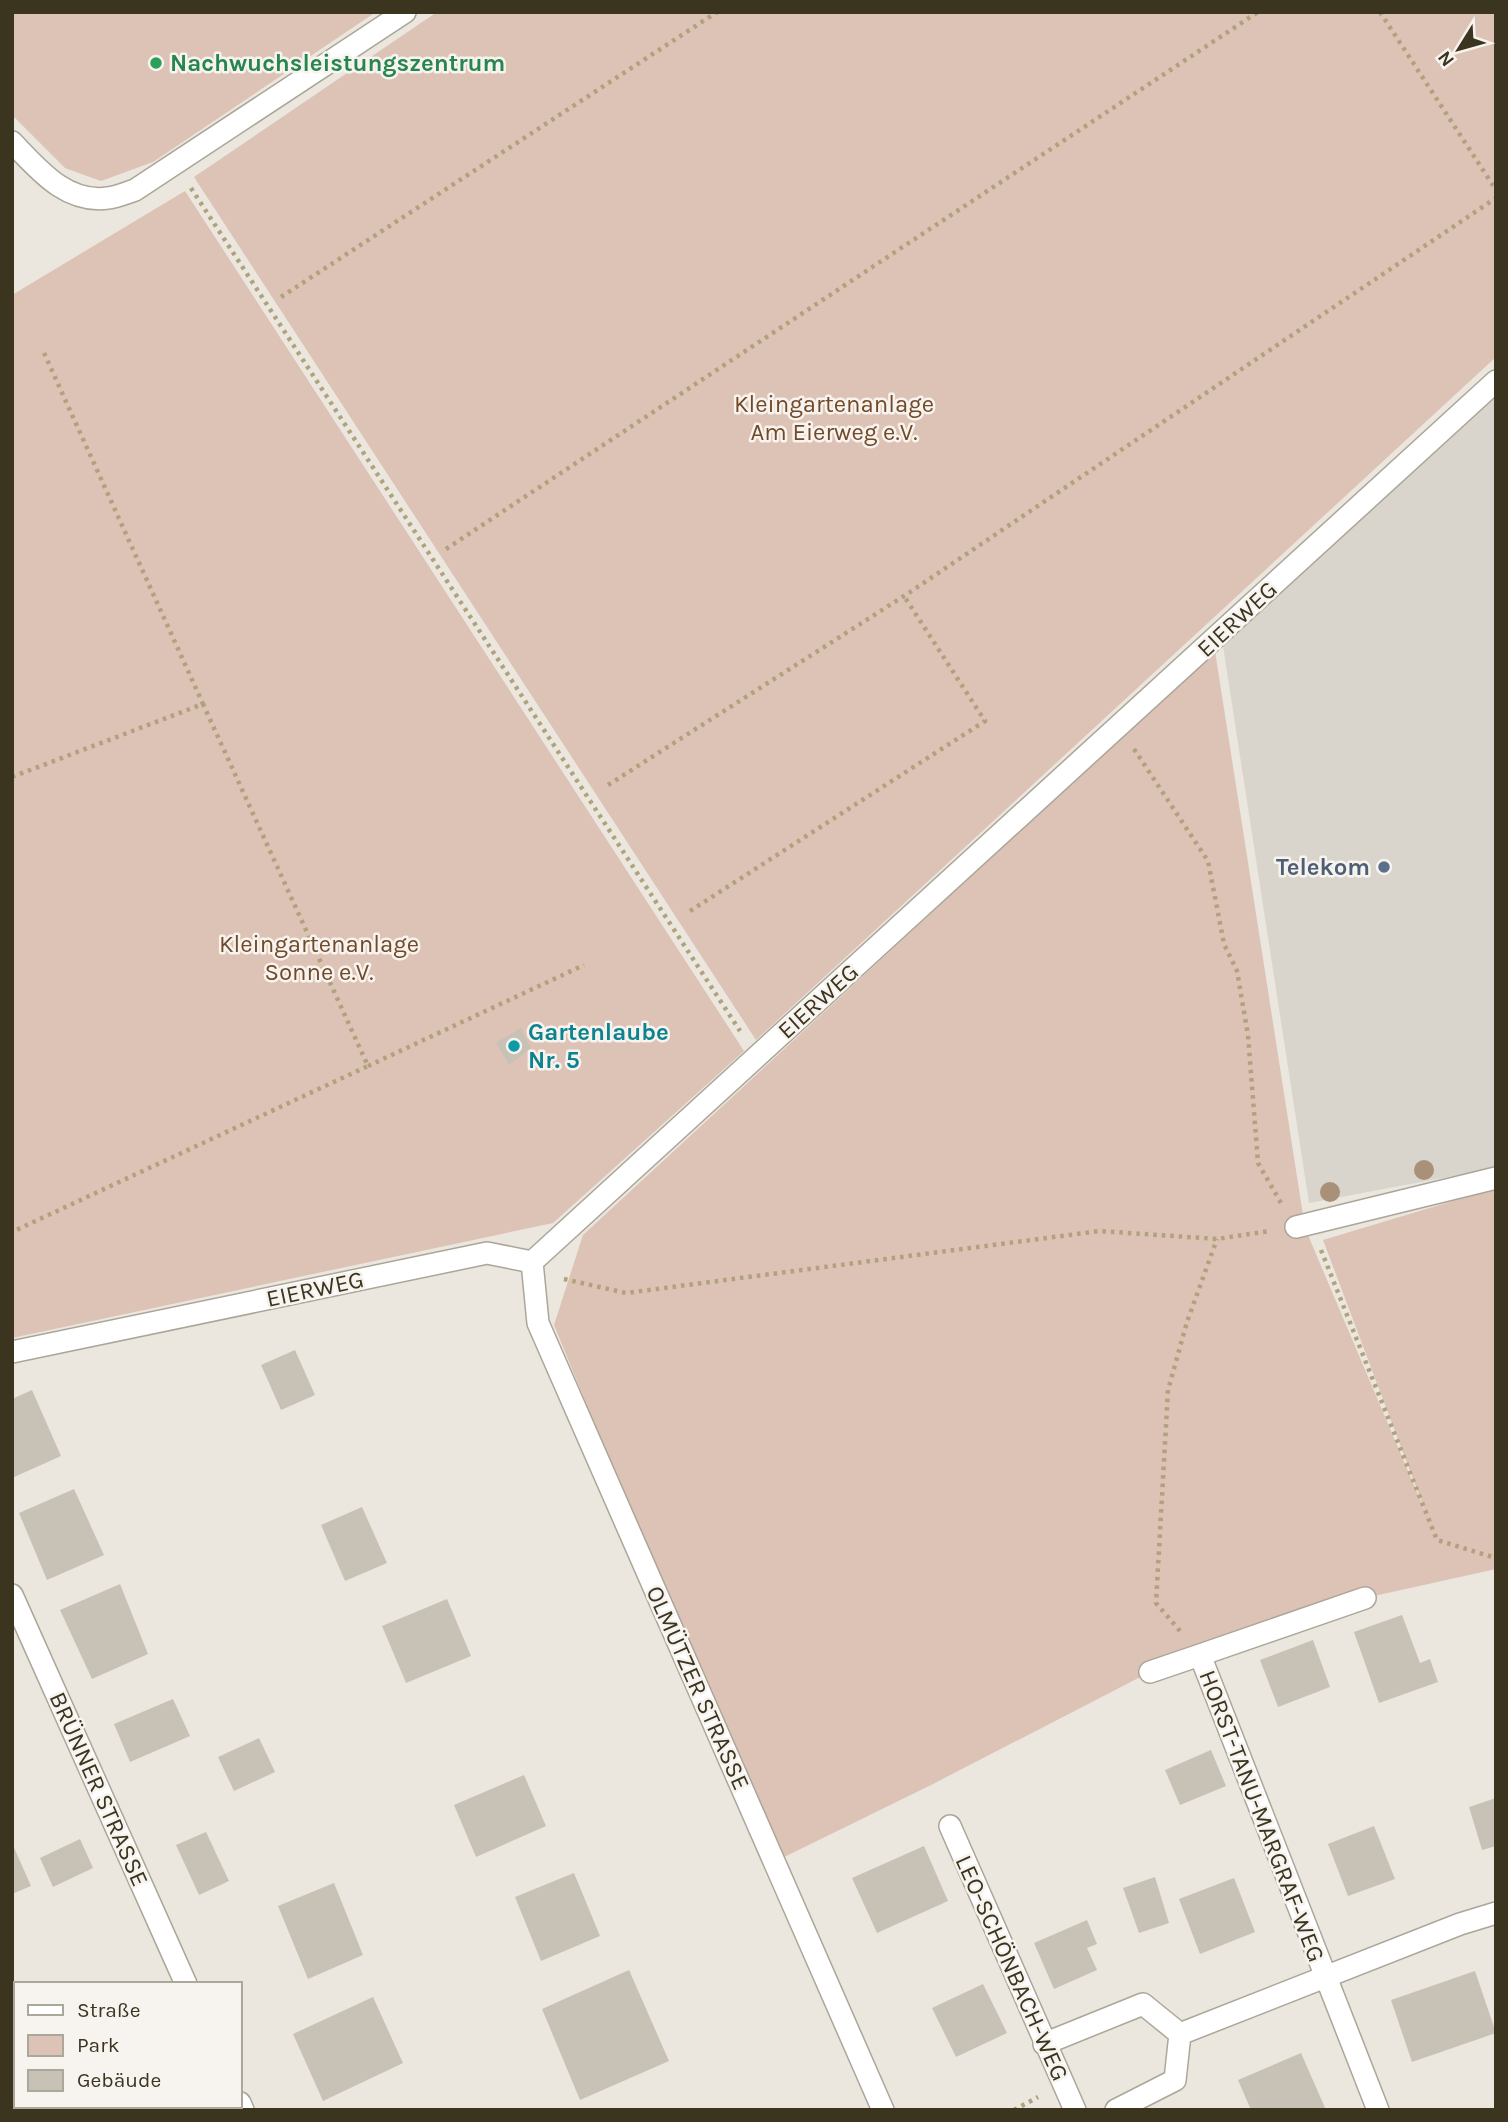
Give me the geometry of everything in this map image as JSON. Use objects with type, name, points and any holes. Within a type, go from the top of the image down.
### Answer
[{"type":"street","points":[[12,142],[41,173],[58,186],[82,197],[107,198],[135,190],[405,12]]},
{"type":"street","name":"EIERWEG","points":[[12,1352],[486,1253],[532,1262],[1496,381]]},
{"type":"street","points":[[1296,1227],[1496,1178]]},
{"type":"street","name":"OLMÜTZER STRASSE","points":[[532,1262],[538,1323],[883,2110]]},
{"type":"street","name":"BRÜNNER STRASSE","points":[[12,1595],[186,1982]]},
{"type":"street","name":"HORST-TANU-MARGRAF-WEG","points":[[1150,1672],[1365,1598]]},
{"type":"street","name":"HORST-TANU-MARGRAF-WEG","points":[[1200,1655],[1378,2110]]},
{"type":"street","name":"LEO-SCHÖNBACH-WEG","points":[[950,1825],[1075,2110]]},
{"type":"street","points":[[1180,2034],[1460,1924],[1496,1913]]},
{"type":"street","points":[[1044,2044],[1143,2004],[1180,2034]]},
{"type":"street","points":[[1116,2110],[1175,2080],[1180,2034]]},
{"type":"path","points":[[281,297],[717,12]]},
{"type":"path","points":[[446,549],[1258,12]]},
{"type":"path","points":[[1380,12],[1496,190]]},
{"type":"path","points":[[176,164],[757,1057]]},
{"type":"path","points":[[608,785],[904,596],[1496,198]]},
{"type":"path","points":[[44,353],[368,1066]]},
{"type":"path","points":[[690,911],[985,721],[904,596]]},
{"type":"path","points":[[12,777],[203,704]]},
{"type":"path","points":[[1120,727],[1208,861],[1224,944],[1237,971],[1248,1035],[1258,1163],[1296,1227],[1318,1243],[1437,1540],[1496,1558]]},
{"type":"path","points":[[12,1232],[584,965]]},
{"type":"path","points":[[532,1262],[563,1279],[626,1293],[1100,1231],[1217,1239],[1296,1227]]},
{"type":"path","points":[[1200,1655],[1156,1603],[1168,1390],[1187,1322],[1217,1239]]},
{"type":"shaded area","name":"Telekom","points":[[1496,394],[1496,1168],[1309,1203],[1223,646]]},
{"type":"green space","name":"Nachwuchsleistungszentrum","points":[[12,12],[376,12],[153,162],[101,181],[65,168],[12,115]]},
{"type":"green space","name":"Kleingartenanlage Am Eierweg e.V.","points":[[437,12],[1496,12],[1496,357],[756,1040],[194,177]]},
{"type":"green space","name":"Kleingartenanlage Sonne e.V.","points":[[185,191],[744,1051],[553,1223],[12,1338],[12,295]]},
{"type":"green space","points":[[1215,651],[1305,1228],[1427,1516],[1323,1240],[1496,1188],[1496,1569],[1365,1598],[1150,1672],[774,1862],[554,1325],[583,1235]]},
{"type":"building","name":"Gartenlaube Nr. 5","points":[[521,1028],[531,1048],[509,1065],[496,1043]]},
{"type":"building","points":[[295,1350],[315,1395],[281,1410],[261,1365]]},
{"type":"building","points":[[32,1390],[61,1456],[12,1478],[12,1399]]},
{"type":"building","points":[[74,1489],[104,1555],[47,1580],[19,1513]]},
{"type":"building","points":[[362,1507],[387,1563],[345,1581],[321,1525]]},
{"type":"building","points":[[120,1584],[148,1654],[92,1679],[60,1610]]},
{"type":"building","points":[[447,1599],[471,1656],[406,1683],[382,1626]]},
{"type":"building","points":[[1402,1615],[1420,1663],[1430,1659],[1438,1682],[1379,1703],[1354,1632]]},
{"type":"building","points":[[1313,1640],[1330,1687],[1278,1707],[1260,1660]]},
{"type":"building","points":[[173,1699],[190,1736],[130,1762],[114,1724]]},
{"type":"building","points":[[259,1738],[275,1772],[234,1791],[218,1757]]},
{"type":"building","points":[[1211,1750],[1226,1786],[1180,1805],[1165,1770]]},
{"type":"building","points":[[524,1775],[546,1826],[476,1857],[454,1805]]},
{"type":"building","points":[[1496,1798],[1496,1846],[1482,1850],[1469,1807]]},
{"type":"building","points":[[1374,1826],[1395,1879],[1348,1896],[1328,1844]]},
{"type":"building","points":[[206,1832],[229,1881],[199,1895],[176,1845]]},
{"type":"building","points":[[80,1839],[93,1868],[53,1887],[40,1858]]},
{"type":"building","points":[[12,1843],[31,1886],[12,1894]]},
{"type":"building","points":[[924,1846],[948,1901],[877,1933],[852,1878]]},
{"type":"building","points":[[574,1873],[600,1936],[541,1961],[515,1897]]},
{"type":"building","points":[[1155,1877],[1169,1923],[1139,1933],[1123,1888]]},
{"type":"building","points":[[1234,1878],[1255,1932],[1200,1954],[1179,1899]]},
{"type":"building","points":[[334,1883],[363,1955],[308,1979],[278,1906]]},
{"type":"building","points":[[1087,1920],[1097,1944],[1087,1948],[1097,1970],[1054,1989],[1034,1943]]},
{"type":"building","points":[[629,1970],[669,2061],[580,2100],[542,2009]]},
{"type":"building","points":[[1475,1971],[1496,2033],[1412,2062],[1391,2000]]},
{"type":"building","points":[[983,1984],[1007,2033],[956,2057],[932,2008]]},
{"type":"building","points":[[373,1997],[403,2063],[323,2101],[293,2034]]},
{"type":"building","points":[[1301,2053],[1326,2110],[1251,2110],[1238,2080]]},
{"type":"place","name":"Nachwuchsleistungszentrum","points":[[156,63]]},
{"type":"place","name":"Telekom","points":[[1384,867]]},
{"type":"place","name":"Gartenlaube Nr. 5","points":[[514,1046]]}]
